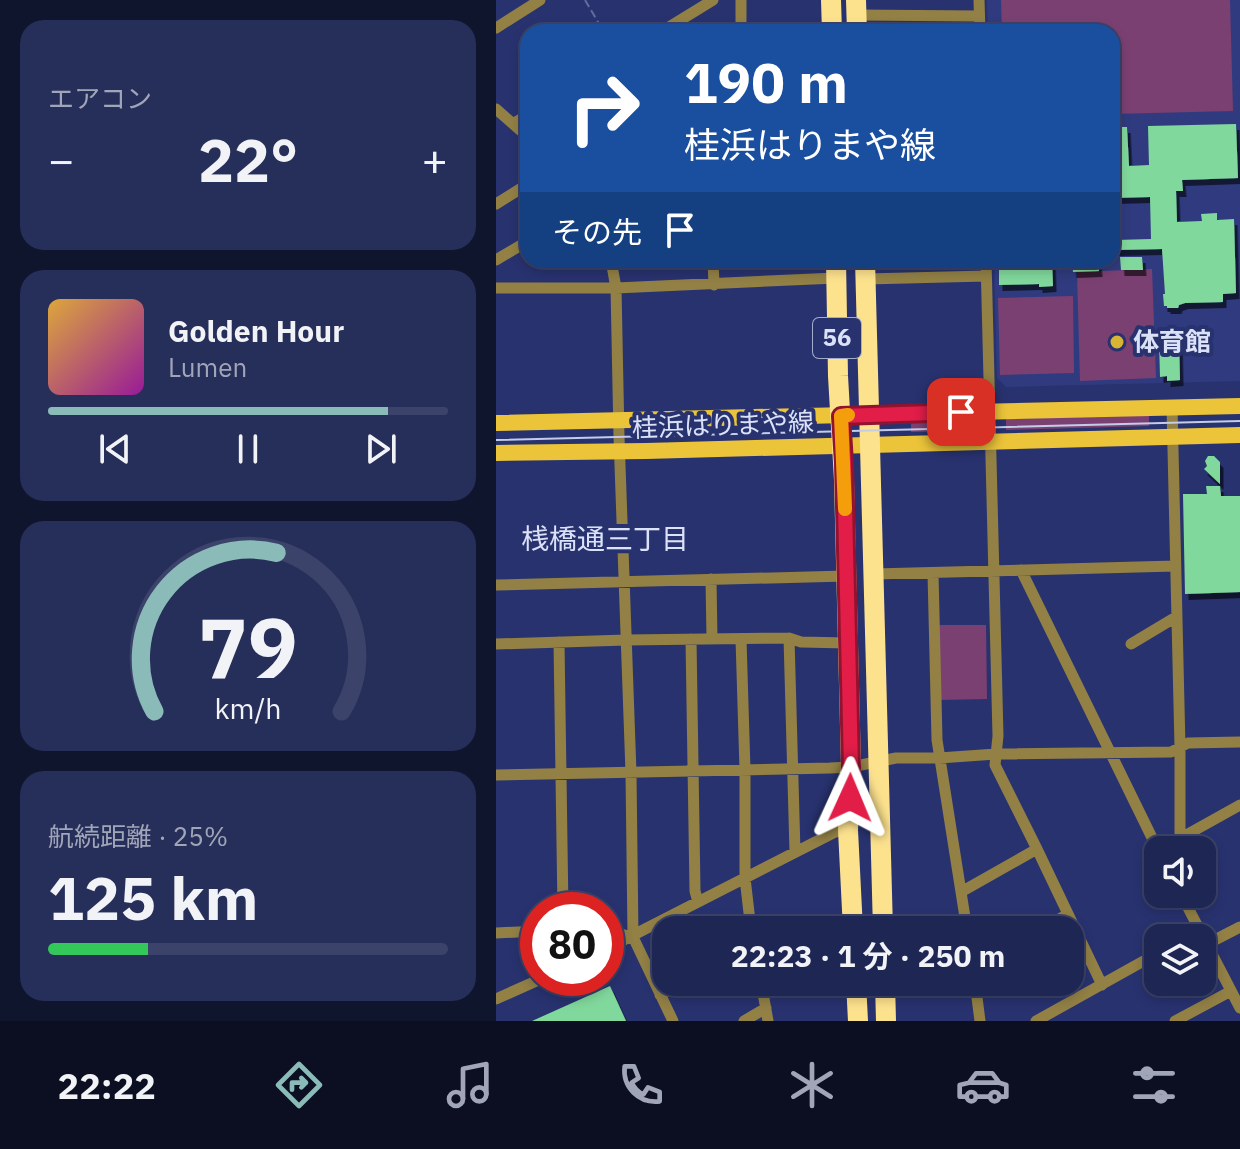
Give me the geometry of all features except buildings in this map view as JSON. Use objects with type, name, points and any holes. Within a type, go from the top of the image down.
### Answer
[{"type":"highway","points":[[831,0],[832,24]]},
{"type":"highway","name":"56","points":[[836,269],[843,446],[851,767],[848,830],[852,916]]},
{"type":"highway","name":"56","points":[[866,269],[883,916]]},
{"type":"highway","points":[[857,996],[858,1021]]},
{"type":"highway","points":[[885,996],[886,1021]]},
{"type":"main road","name":"桂浜はりまや線","points":[[496,423],[1240,406]]},
{"type":"main road","name":"桂浜はりまや線","points":[[496,453],[1240,435]]},
{"type":"street","points":[[496,28],[540,0]]},
{"type":"street","points":[[674,24],[713,0]]},
{"type":"street","points":[[741,0],[741,24]]},
{"type":"street","points":[[979,0],[980,24]]},
{"type":"street","points":[[856,16],[979,16]]},
{"type":"street","points":[[496,109],[520,129]]},
{"type":"street","points":[[514,123],[520,120]]},
{"type":"street","points":[[496,204],[520,189]]},
{"type":"street","points":[[496,260],[520,246]]},
{"type":"street","points":[[612,268],[616,288],[631,773],[633,937],[652,978]]},
{"type":"street","points":[[713,268],[714,285]]},
{"type":"street","points":[[986,268],[998,736],[995,765],[1102,985]]},
{"type":"street","points":[[496,288],[714,285],[836,269]]},
{"type":"street","points":[[866,269],[986,276]]},
{"type":"street","points":[[1172,407],[1180,836]]},
{"type":"street","points":[[874,574],[1175,566]]},
{"type":"street","points":[[1021,570],[1151,836]]},
{"type":"street","points":[[933,573],[937,740],[965,916]]},
{"type":"street","points":[[496,585],[846,576]]},
{"type":"street","points":[[711,579],[712,639]]},
{"type":"street","points":[[1131,644],[1176,617]]},
{"type":"street","points":[[789,638],[795,852]]},
{"type":"street","points":[[496,644],[789,638],[801,642],[847,643]]},
{"type":"street","points":[[691,639],[695,891],[698,902]]},
{"type":"street","points":[[741,639],[745,878],[749,916]]},
{"type":"street","points":[[559,642],[563,892]]},
{"type":"street","points":[[496,775],[851,767],[896,758],[1171,752],[1188,743],[1240,742]]},
{"type":"street","points":[[1192,836],[1240,805]]},
{"type":"street","points":[[624,941],[835,832],[848,830]]},
{"type":"street","points":[[961,892],[1037,849]]},
{"type":"street","points":[[1064,916],[1068,914]]},
{"type":"street","points":[[1216,939],[1240,927]]},
{"type":"street","points":[[496,933],[520,932]]},
{"type":"street","points":[[624,935],[633,937]]},
{"type":"street","points":[[1036,1021],[1051,1018],[1144,961]]},
{"type":"street","points":[[1216,962],[1240,1008]]},
{"type":"street","points":[[496,999],[520,988]]},
{"type":"street","points":[[1175,1021],[1231,991]]},
{"type":"street","points":[[660,996],[673,1021]]},
{"type":"street","points":[[977,996],[980,1021]]},
{"type":"street","points":[[744,1021],[767,1015]]},
{"type":"path","points":[[585,0],[599,24]]},
{"type":"shaded area","points":[[987,0],[1240,0],[1240,381],[1006,387],[997,378],[994,268],[1120,268],[1120,24],[988,24]]},
{"type":"shaded area","points":[[1001,0],[1230,0],[1233,111],[1120,114],[1120,24],[1002,24]]},
{"type":"shaded area","name":"体育館","points":[[1152,269],[1156,378],[1080,381],[1077,272]]},
{"type":"shaded area","points":[[1073,296],[1074,373],[1000,375],[998,298]]},
{"type":"shaded area","points":[[1149,415],[1149,426],[1006,430],[1006,419]]},
{"type":"shaded area","points":[[974,418],[974,431],[911,432],[911,419]]},
{"type":"shaded area","points":[[939,625],[986,625],[987,699],[940,700]]},
{"type":"tram line","points":[[496,440],[1240,421]]},
{"type":"slow traffic","points":[[845,509],[841,416],[848,415]]},
{"type":"place","name":"体育館","points":[[1117,342]]},
{"type":"district","name":"桟橋通三丁目","points":[[605,539]]},
{"type":"route","points":[[850,798],[841,416],[961,412]]}]
